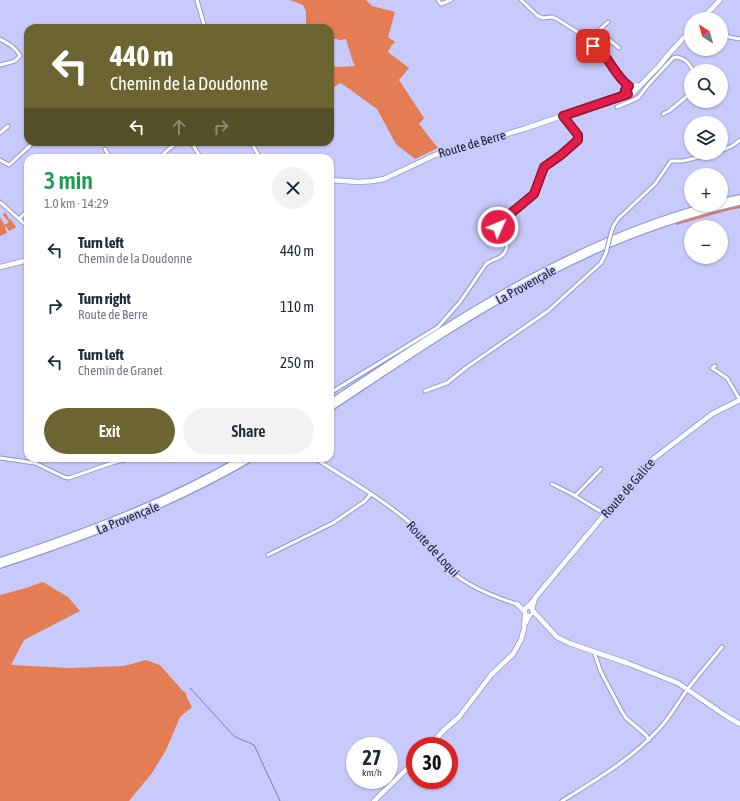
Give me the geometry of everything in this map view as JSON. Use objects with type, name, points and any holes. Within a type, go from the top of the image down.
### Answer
[{"type":"highway","points":[[728,201],[740,198]]},
{"type":"highway","name":"La Provençale","points":[[334,405],[471,316],[552,270],[637,233],[681,218],[740,202]]},
{"type":"highway","name":"La Provençale","points":[[334,400],[457,320],[538,273],[614,238],[688,212]]},
{"type":"highway","name":"La Provençale","points":[[0,561],[63,540],[141,509],[193,485],[236,462]]},
{"type":"highway","name":"La Provençale","points":[[0,565],[70,541],[143,513],[195,489],[244,462]]},
{"type":"main road","points":[[709,12],[720,0]]},
{"type":"main road","name":"Route de Berre","points":[[334,180],[358,182],[373,181],[384,178],[435,154],[524,129],[613,98],[630,91],[641,83],[684,38]]},
{"type":"main road","points":[[0,268],[24,262]]},
{"type":"main road","name":"Route de Galice","points":[[529,611],[534,599],[652,460],[712,414],[740,400]]},
{"type":"main road","points":[[517,604],[540,619],[554,634],[594,652],[662,676],[688,689],[740,724]]},
{"type":"main road","points":[[438,737],[459,717],[491,675],[510,658],[520,640],[529,611]]},
{"type":"main road","points":[[374,801],[406,771]]},
{"type":"street","points":[[197,0],[204,24]]},
{"type":"street","points":[[438,0],[441,4],[451,0]]},
{"type":"street","points":[[520,0],[538,16],[543,18],[558,19],[579,33],[607,57],[613,69],[637,98]]},
{"type":"street","points":[[596,48],[598,41],[594,35],[608,22]]},
{"type":"street","points":[[599,30],[619,48]]},
{"type":"street","points":[[728,36],[740,39]]},
{"type":"street","points":[[0,39],[18,52],[20,56],[11,63],[0,65]]},
{"type":"street","points":[[617,107],[637,98],[673,58],[677,57],[686,60],[690,64]]},
{"type":"street","points":[[663,114],[684,99]]},
{"type":"street","points":[[334,391],[438,326],[460,302],[486,264],[503,255],[507,246],[498,224],[534,194],[544,167],[578,140],[578,135],[563,116]]},
{"type":"street","points":[[0,133],[8,126]]},
{"type":"street","points":[[728,148],[740,140]]},
{"type":"street","points":[[0,160],[9,165],[30,146]]},
{"type":"street","points":[[163,154],[173,146]]},
{"type":"street","points":[[105,149],[108,154]]},
{"type":"street","points":[[425,391],[447,384],[467,367],[552,308],[601,263],[606,253],[614,225],[618,219],[655,184],[671,161],[687,160]]},
{"type":"street","points":[[0,202],[24,223]]},
{"type":"street","points":[[19,219],[24,214]]},
{"type":"street","points":[[715,366],[712,368],[727,378],[740,400]]},
{"type":"street","points":[[0,458],[24,461]]},
{"type":"street","points":[[28,462],[35,463],[69,478],[116,462]]},
{"type":"street","name":"Route de Loqui","points":[[320,462],[371,494],[409,522],[443,564],[457,576],[480,590],[517,604]]},
{"type":"street","points":[[575,496],[601,469]]},
{"type":"street","points":[[552,484],[605,514]]},
{"type":"street","points":[[268,555],[333,523],[365,501],[371,494]]},
{"type":"street","points":[[562,801],[616,767],[649,740],[659,730],[688,689],[722,647]]},
{"type":"street","points":[[594,652],[601,672],[626,718],[646,735],[649,740]]},
{"type":"shaded area","points":[[290,0],[366,0],[372,6],[395,12],[388,37],[395,42],[388,52],[409,68],[399,80],[424,118],[419,124],[438,148],[415,159],[396,144],[377,109],[341,83],[334,87],[334,66],[355,66],[346,39],[334,39],[334,24],[306,24],[306,11],[303,5]]},
{"type":"shaded area","points":[[740,205],[740,208],[728,211],[728,208]]},
{"type":"shaded area","points":[[5,212],[16,227],[9,231],[6,226],[7,233],[0,236],[0,217],[5,225],[9,222],[3,215]]},
{"type":"shaded area","points":[[713,212],[723,212],[694,220],[684,220],[684,223],[676,225],[675,222]]},
{"type":"shaded area","points":[[43,582],[68,597],[80,611],[24,640],[11,665],[70,668],[124,666],[146,660],[160,665],[186,693],[192,707],[180,717],[166,750],[152,773],[129,801],[0,801],[0,595]]},
{"type":"waterway","points":[[190,688],[234,736],[254,745],[280,801]]},
{"type":"route","points":[[498,227],[498,224],[508,218],[532,197],[544,167],[573,146],[578,140],[578,135],[563,116],[628,94],[625,90],[629,86],[623,82],[615,72],[607,57],[593,46]]}]
